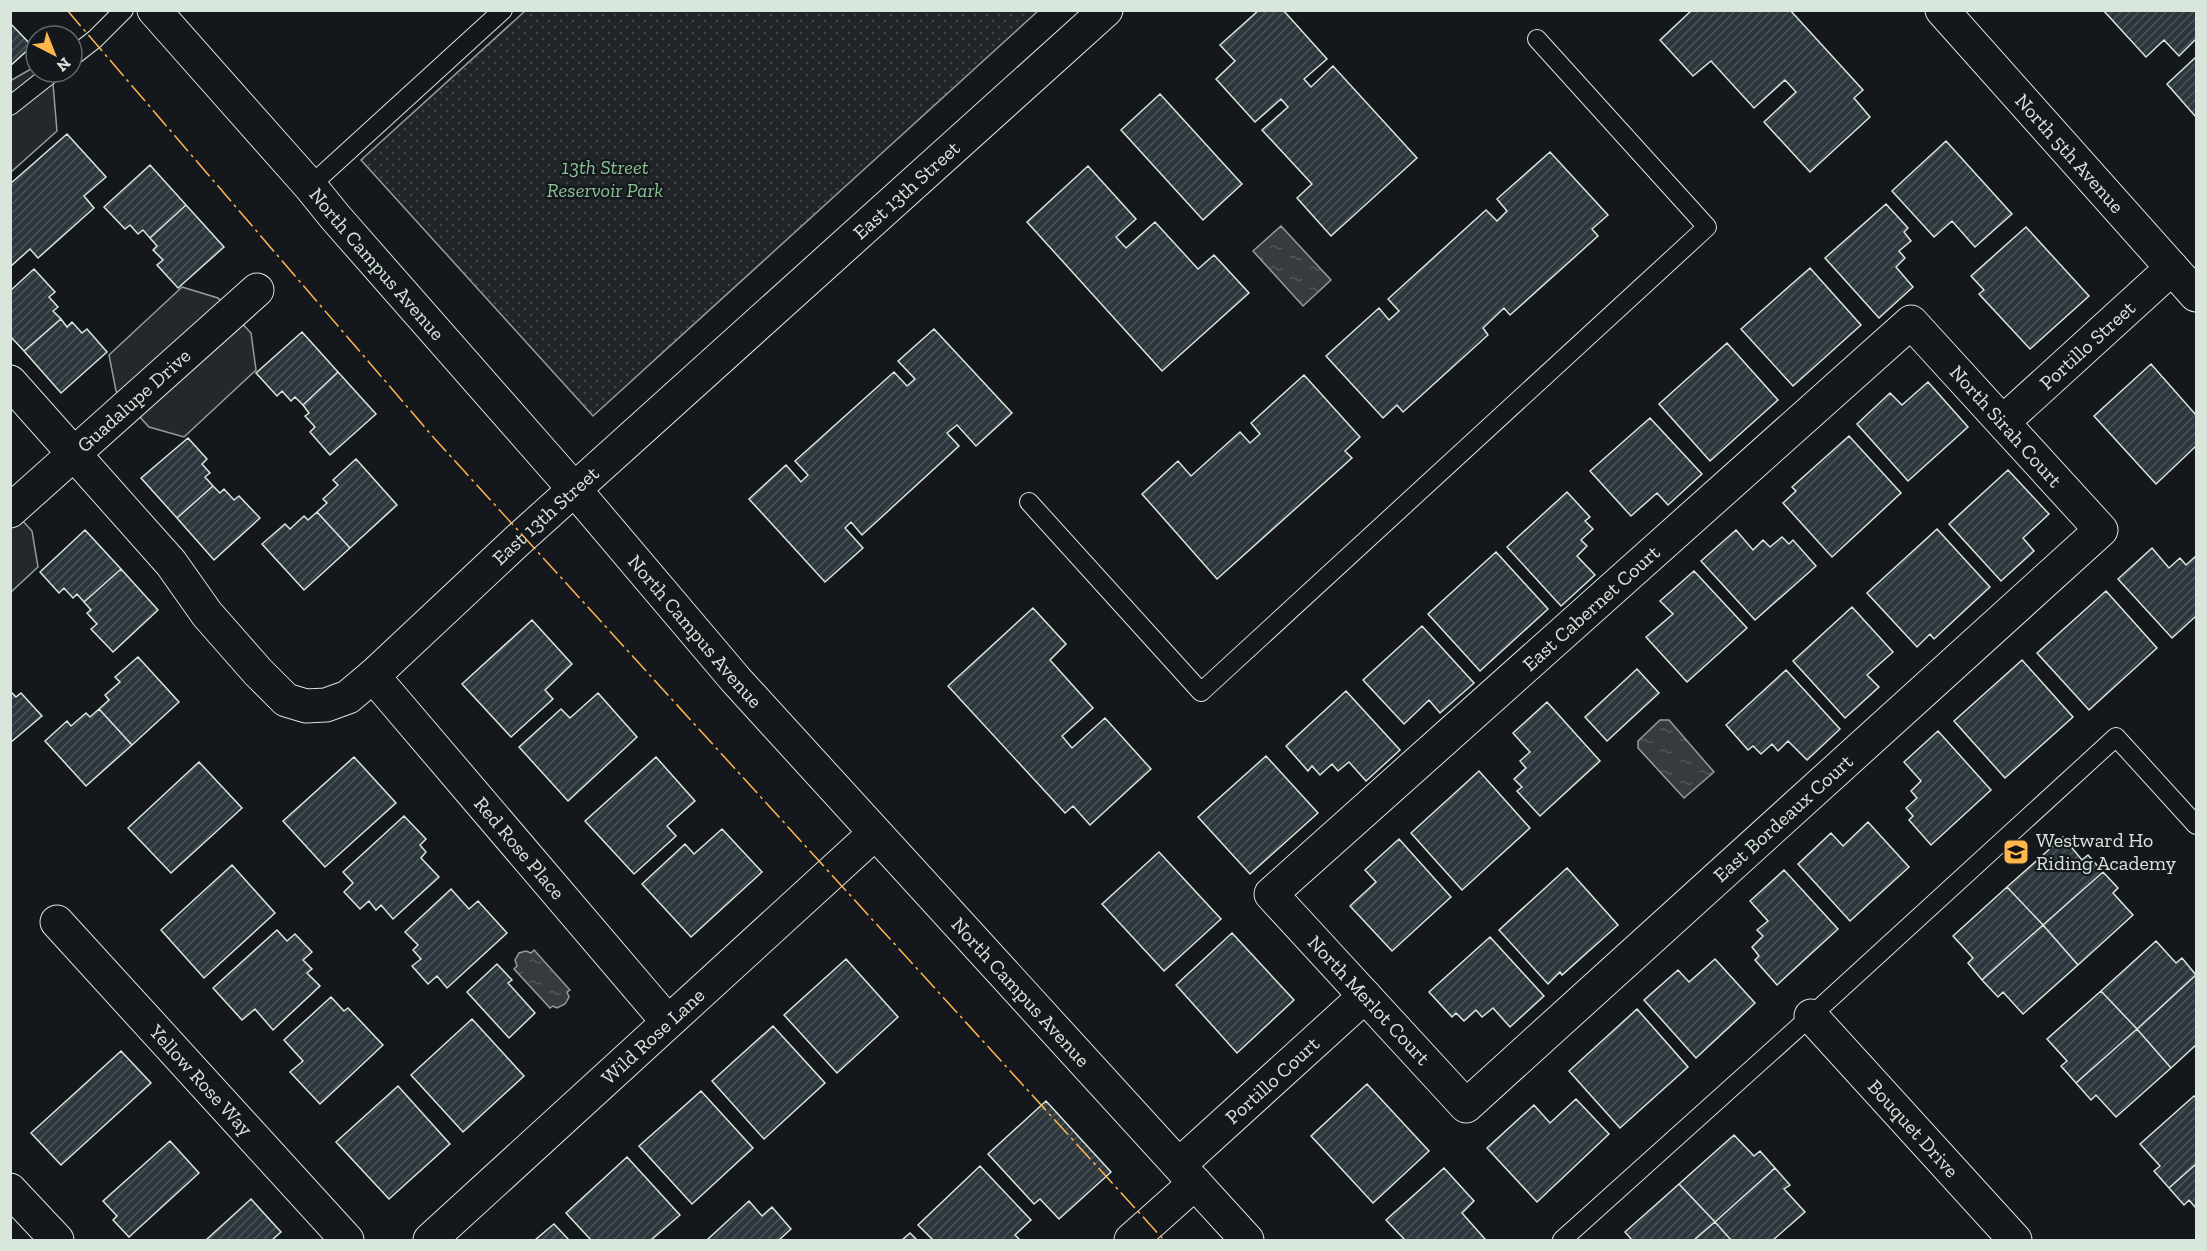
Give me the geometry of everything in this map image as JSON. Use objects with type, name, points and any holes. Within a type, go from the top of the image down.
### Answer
[{"type":"street","name":"North Campus Avenue","points":[[154,10],[575,490],[736,680],[1247,1240]]},
{"type":"street","name":"East 13th Street","points":[[10,382],[171,562],[207,614],[258,672],[286,700],[306,706],[326,705],[348,697],[373,676],[575,490],[1106,10]]},
{"type":"street","name":"North 5th Avenue","points":[[1942,10],[2196,295]]},
{"type":"street","name":"Portillo Street","points":[[2003,422],[2172,268]]},
{"type":"street","name":"Guadalupe Drive","points":[[10,511],[257,290]]},
{"type":"street","name":"North Sirah Court","points":[[1911,322],[2101,530]]},
{"type":"street","name":"East Cabernet Court","points":[[1271,894],[1911,322]]},
{"type":"street","name":"East Bordeaux Court","points":[[1466,1106],[2101,530]]},
{"type":"street","name":"Red Rose Place","points":[[373,676],[668,1022]]},
{"type":"street","name":"Wild Rose Lane","points":[[430,1240],[874,832]]},
{"type":"street","name":"North Merlot Court","points":[[1271,894],[1466,1106]]},
{"type":"street","name":"Yellow Rose Way","points":[[57,922],[347,1240]]},
{"type":"street","name":"Portillo Court","points":[[1187,1174],[1365,996]]},
{"type":"street","name":"Bouquet Drive","points":[[1811,1016],[2014,1240]]},
{"type":"street","points":[[1131,1240],[1187,1174]]},
{"type":"street","points":[[10,1190],[57,1240]]},
{"type":"lane","points":[[84,48],[124,10]]},
{"type":"lane","points":[[310,186],[503,10]]},
{"type":"lane","points":[[1029,502],[1201,692],[1707,226],[1537,39]]},
{"type":"lane","points":[[10,106],[38,84]]},
{"type":"lane","points":[[1562,1240],[1811,1016],[2116,736],[2196,825]]},
{"type":"green space","name":"13th Street Reservoir Park","points":[[525,11],[1038,11],[593,416],[361,160]]},
{"type":"shaded area","points":[[24,73],[24,84],[53,84],[57,131],[11,172],[10,81]]},
{"type":"shaded area","points":[[182,287],[218,298],[251,333],[256,370],[184,437],[149,427],[116,391],[109,355]]},
{"type":"shaded area","points":[[10,507],[32,531],[38,567],[11,592]]},
{"type":"water","points":[[1281,226],[1331,280],[1303,306],[1253,251]]},
{"type":"water","points":[[1660,720],[1669,720],[1714,772],[1684,798],[1638,748],[1638,741]]},
{"type":"water","points":[[534,950],[570,990],[567,992],[569,997],[565,1004],[557,1008],[553,1006],[550,1008],[514,969],[517,966],[515,960],[519,953],[526,951],[531,953]]},
{"type":"building","points":[[1259,10],[1283,10],[1327,59],[1304,79],[1311,87],[1333,66],[1417,158],[1331,236],[1297,198],[1312,184],[1262,130],[1288,107],[1281,99],[1255,122],[1216,79],[1235,61],[1220,45]]},
{"type":"building","points":[[1692,10],[1790,10],[1863,90],[1854,98],[1870,117],[1810,172],[1764,122],[1796,92],[1785,80],[1754,108],[1711,61],[1693,76],[1660,40]]},
{"type":"building","points":[[2103,10],[2196,10],[2196,39],[2179,56],[2164,40],[2146,57]]},
{"type":"building","points":[[10,23],[24,38],[24,53],[10,66]]},
{"type":"building","points":[[2196,57],[2196,117],[2167,84]]},
{"type":"building","points":[[1160,94],[1242,184],[1203,220],[1121,130]]},
{"type":"building","points":[[67,134],[106,177],[84,196],[94,208],[38,258],[30,249],[11,266],[10,184]]},
{"type":"building","points":[[1946,141],[2012,214],[1975,247],[1952,221],[1934,237],[1892,191]]},
{"type":"building","points":[[1550,152],[1608,215],[1592,229],[1598,236],[1510,315],[1504,308],[1483,328],[1488,335],[1403,412],[1397,405],[1383,418],[1326,356],[1379,308],[1389,320],[1399,311],[1388,299],[1486,210],[1497,221],[1507,211],[1497,199]]},
{"type":"building","points":[[150,165],[186,205],[150,238],[143,230],[138,234],[130,225],[125,229],[104,207]]},
{"type":"building","points":[[1088,166],[1136,219],[1116,237],[1126,248],[1155,222],[1198,269],[1214,255],[1249,293],[1162,371],[1027,222]]},
{"type":"building","points":[[1886,204],[1908,228],[1904,232],[1911,241],[1899,251],[1905,258],[1896,267],[1913,287],[1879,318],[1825,258]]},
{"type":"building","points":[[186,205],[224,247],[178,288],[157,265],[163,260],[153,250],[157,246],[150,238]]},
{"type":"building","points":[[2026,227],[2089,296],[2030,349],[1979,294],[1984,290],[1971,276]]},
{"type":"building","points":[[1810,268],[1861,325],[1793,386],[1741,329]]},
{"type":"building","points":[[34,269],[55,292],[49,297],[58,307],[53,311],[61,319],[24,351],[10,336],[10,291]]},
{"type":"building","points":[[61,319],[67,327],[72,322],[82,333],[87,329],[107,352],[61,393],[24,351]]},
{"type":"building","points":[[934,329],[1012,413],[976,446],[957,425],[947,433],[959,446],[862,535],[851,522],[845,528],[863,548],[825,582],[749,499],[786,465],[801,482],[808,475],[795,461],[894,372],[907,386],[915,379],[898,361]]},
{"type":"building","points":[[302,332],[338,372],[303,405],[295,397],[291,401],[282,391],[277,396],[256,373]]},
{"type":"building","points":[[1727,343],[1778,400],[1710,461],[1659,404]]},
{"type":"building","points":[[2151,364],[2196,415],[2196,446],[2156,484],[2094,416]]},
{"type":"building","points":[[338,372],[376,414],[330,455],[310,432],[315,427],[305,416],[309,413],[303,405]]},
{"type":"building","points":[[1304,375],[1360,437],[1345,451],[1352,458],[1217,579],[1142,494],[1178,461],[1191,476],[1240,432],[1250,443],[1260,434],[1251,423]]},
{"type":"building","points":[[1928,382],[1968,427],[1908,481],[1857,424],[1890,393],[1902,405]]},
{"type":"building","points":[[1650,418],[1702,474],[1668,505],[1657,493],[1631,516],[1590,471]]},
{"type":"building","points":[[1849,436],[1901,493],[1832,557],[1783,503],[1796,491],[1792,487]]},
{"type":"building","points":[[188,438],[207,459],[202,464],[210,473],[205,477],[213,486],[177,518],[141,478]]},
{"type":"building","points":[[356,459],[397,505],[350,548],[317,512],[327,503],[323,499],[338,485],[333,480]]},
{"type":"building","points":[[2008,470],[2049,514],[2023,538],[2034,551],[2001,581],[1949,524]]},
{"type":"building","points":[[213,486],[220,493],[224,489],[234,500],[239,496],[260,518],[214,560],[177,518]]},
{"type":"building","points":[[1567,492],[1590,517],[1585,521],[1593,529],[1581,540],[1587,546],[1577,556],[1595,575],[1561,606],[1507,547]]},
{"type":"building","points":[[317,512],[350,548],[304,590],[262,544],[285,524],[290,529],[304,516],[308,520]]},
{"type":"building","points":[[1937,529],[1990,587],[1934,639],[1930,634],[1917,647],[1867,593]]},
{"type":"building","points":[[85,530],[121,569],[84,602],[77,594],[73,598],[64,588],[59,593],[40,572]]},
{"type":"building","points":[[1736,530],[1753,550],[1763,540],[1770,547],[1782,537],[1789,544],[1793,540],[1816,566],[1755,620],[1701,561]]},
{"type":"building","points":[[2152,548],[2169,568],[2180,558],[2186,565],[2196,556],[2196,616],[2172,638],[2118,579]]},
{"type":"building","points":[[1496,552],[1548,609],[1480,671],[1428,614]]},
{"type":"building","points":[[121,569],[158,610],[113,652],[91,629],[97,624],[87,613],[91,610],[84,602]]},
{"type":"building","points":[[1694,571],[1747,628],[1687,682],[1646,637],[1673,614],[1660,601]]},
{"type":"building","points":[[2106,591],[2157,648],[2089,710],[2037,653]]},
{"type":"building","points":[[1852,607],[1893,652],[1867,675],[1879,687],[1845,718],[1793,661]]},
{"type":"building","points":[[1033,608],[1066,644],[1050,660],[1093,708],[1062,736],[1072,748],[1105,718],[1151,769],[1090,825],[1073,806],[1065,813],[948,686]]},
{"type":"building","points":[[532,620],[572,664],[545,690],[553,699],[511,737],[462,684]]},
{"type":"building","points":[[1422,626],[1474,683],[1440,713],[1429,700],[1404,724],[1363,680]]},
{"type":"building","points":[[138,657],[179,702],[132,745],[99,709],[109,700],[105,695],[120,682],[115,677]]},
{"type":"building","points":[[2022,660],[2073,717],[2005,778],[1954,721]]},
{"type":"building","points":[[1637,669],[1659,693],[1607,741],[1585,717]]},
{"type":"building","points":[[1786,670],[1840,729],[1807,760],[1788,741],[1778,751],[1772,744],[1761,754],[1753,746],[1748,750],[1726,725]]},
{"type":"building","points":[[10,691],[16,697],[21,693],[42,716],[10,743]]},
{"type":"building","points":[[1346,691],[1400,750],[1366,781],[1349,762],[1338,771],[1332,764],[1320,775],[1312,766],[1308,771],[1286,746]]},
{"type":"building","points":[[598,693],[637,737],[568,801],[519,747],[561,709],[570,718]]},
{"type":"building","points":[[1547,702],[1600,761],[1540,816],[1517,791],[1522,787],[1514,779],[1526,768],[1520,761],[1530,752],[1513,733]]},
{"type":"building","points":[[99,709],[132,745],[86,786],[45,741],[67,721],[71,726],[86,713],[90,717]]},
{"type":"building","points":[[1938,731],[1991,790],[1931,845],[1909,820],[1913,816],[1906,808],[1917,798],[1911,791],[1921,781],[1904,762]]},
{"type":"building","points":[[1266,756],[1318,813],[1250,874],[1198,817]]},
{"type":"building","points":[[354,757],[396,803],[325,867],[283,821]]},
{"type":"building","points":[[656,757],[695,801],[667,826],[676,836],[634,874],[585,821]]},
{"type":"building","points":[[199,762],[242,808],[171,873],[128,828]]},
{"type":"building","points":[[1479,771],[1530,828],[1462,890],[1411,833]]},
{"type":"building","points":[[404,816],[426,839],[420,845],[426,852],[421,858],[439,877],[393,919],[381,905],[376,910],[369,901],[360,909],[344,892],[353,883],[343,872]]},
{"type":"building","points":[[1868,822],[1909,867],[1850,921],[1798,864],[1831,833],[1843,846]]},
{"type":"building","points":[[722,829],[762,872],[691,937],[642,884],[685,844],[694,854]]},
{"type":"building","points":[[2063,837],[2082,860],[2088,855],[2103,872],[2043,925],[2007,887]]},
{"type":"building","points":[[1399,839],[1451,897],[1392,951],[1350,906],[1376,882],[1365,870]]},
{"type":"building","points":[[1159,852],[1221,919],[1164,971],[1102,904]]},
{"type":"building","points":[[232,865],[275,913],[204,978],[161,930]]},
{"type":"building","points":[[1567,868],[1618,925],[1562,975],[1560,972],[1548,984],[1499,930]]},
{"type":"building","points":[[1784,870],[1838,929],[1777,985],[1755,960],[1759,956],[1752,947],[1763,936],[1757,930],[1768,921],[1750,901]]},
{"type":"building","points":[[2103,872],[2118,888],[2113,893],[2133,915],[2078,965],[2043,925]]},
{"type":"building","points":[[2007,887],[2043,925],[1982,980],[1968,963],[1973,958],[1953,936]]},
{"type":"building","points":[[451,889],[469,909],[478,901],[507,933],[447,988],[437,976],[428,984],[412,966],[421,959],[413,950],[418,945],[405,932]]},
{"type":"building","points":[[2043,925],[2078,965],[2023,1014],[2003,992],[1998,997],[1982,980]]},
{"type":"building","points":[[277,930],[287,941],[295,934],[312,952],[303,960],[312,969],[307,973],[320,986],[273,1030],[255,1009],[242,1020],[213,988]]},
{"type":"building","points":[[1232,933],[1294,1000],[1237,1053],[1176,985]]},
{"type":"building","points":[[1490,937],[1544,996],[1510,1027],[1493,1008],[1482,1017],[1476,1010],[1464,1021],[1456,1013],[1452,1017],[1429,992]]},
{"type":"building","points":[[2156,941],[2176,963],[2182,958],[2196,975],[2137,1029],[2101,991]]},
{"type":"building","points":[[846,959],[898,1017],[837,1073],[784,1015]]},
{"type":"building","points":[[1715,959],[1755,1003],[1696,1058],[1644,1000],[1678,970],[1689,982]]},
{"type":"building","points":[[497,964],[512,980],[508,983],[535,1013],[509,1038],[467,992]]},
{"type":"building","points":[[2196,975],[2196,1045],[2171,1068],[2137,1029]]},
{"type":"building","points":[[2101,991],[2137,1029],[2076,1083],[2061,1066],[2067,1061],[2047,1039]]},
{"type":"building","points":[[331,997],[344,1011],[348,1008],[383,1045],[320,1104],[290,1072],[303,1061],[284,1040]]},
{"type":"building","points":[[1637,1009],[1688,1067],[1620,1128],[1569,1071]]},
{"type":"building","points":[[472,1019],[524,1076],[463,1132],[411,1075]]},
{"type":"building","points":[[773,1026],[825,1083],[764,1139],[712,1081]]},
{"type":"building","points":[[2137,1029],[2171,1068],[2116,1117],[2096,1095],[2091,1100],[2076,1083]]},
{"type":"building","points":[[121,1051],[151,1083],[61,1165],[31,1133]]},
{"type":"building","points":[[1367,1084],[1429,1151],[1373,1203],[1311,1136]]},
{"type":"building","points":[[398,1086],[450,1144],[389,1199],[336,1142]]},
{"type":"building","points":[[701,1091],[753,1148],[692,1204],[639,1146]]},
{"type":"building","points":[[2194,1096],[2196,1098],[2196,1164],[2169,1188],[2154,1171],[2160,1166],[2140,1144]]},
{"type":"building","points":[[1576,1099],[1609,1134],[1537,1202],[1487,1148],[1534,1105],[1550,1123]]},
{"type":"building","points":[[1046,1101],[1111,1172],[1059,1219],[1040,1199],[1034,1204],[988,1154]]},
{"type":"building","points":[[1734,1135],[1754,1156],[1760,1151],[1775,1168],[1715,1222],[1679,1184]]},
{"type":"building","points":[[170,1141],[199,1173],[129,1237],[113,1220],[117,1216],[103,1201]]},
{"type":"building","points":[[627,1157],[680,1215],[651,1240],[591,1240],[566,1213]]},
{"type":"building","points":[[2196,1164],[2196,1208],[2189,1200],[2184,1205],[2169,1188]]},
{"type":"building","points":[[980,1166],[1031,1220],[1015,1235],[1020,1240],[933,1240],[918,1225]]},
{"type":"building","points":[[1444,1168],[1474,1201],[1462,1213],[1485,1239],[1405,1240],[1386,1220]]},
{"type":"building","points":[[1775,1168],[1790,1185],[1784,1189],[1805,1212],[1773,1240],[1731,1240],[1715,1222]]},
{"type":"building","points":[[1679,1184],[1715,1222],[1694,1240],[1632,1240],[1625,1232]]},
{"type":"building","points":[[251,1199],[281,1232],[272,1240],[206,1240]]},
{"type":"building","points":[[749,1201],[762,1216],[772,1207],[791,1229],[779,1240],[707,1240]]},
{"type":"building","points":[[1715,1222],[1731,1240],[1694,1240]]},
{"type":"building","points":[[554,1224],[569,1240],[535,1240]]},
{"type":"building","points":[[910,1233],[917,1240],[902,1240]]},
{"type":"power","points":[[67,10],[434,438],[1164,1240]]},
{"type":"place","name":"Westward Ho Riding Academy","points":[[2016,852]]}]
